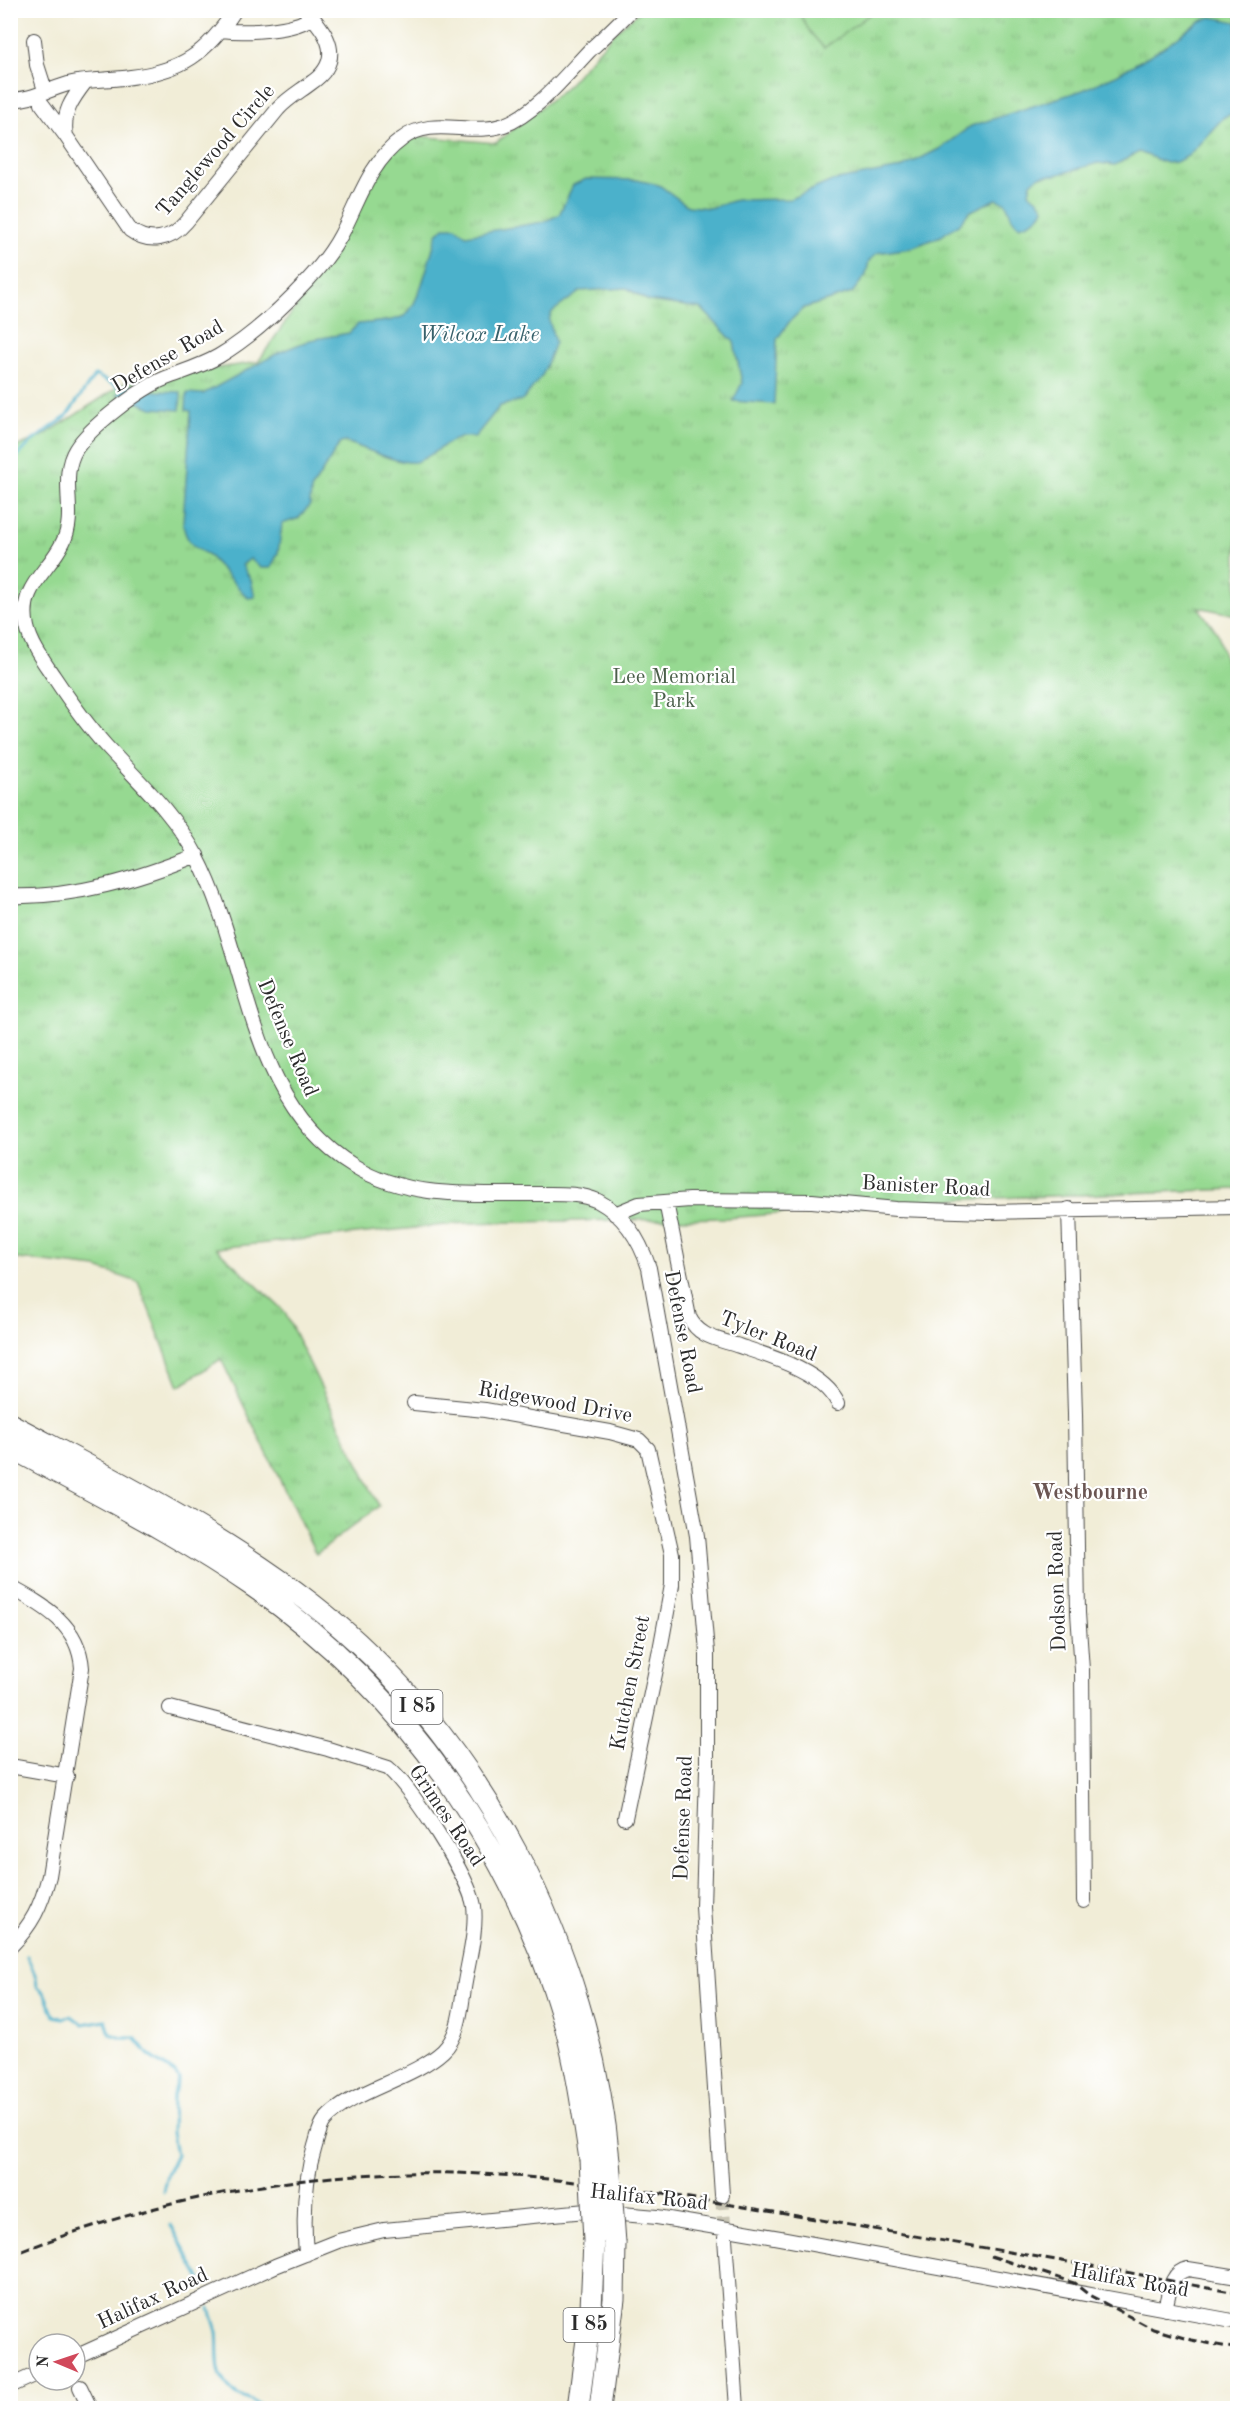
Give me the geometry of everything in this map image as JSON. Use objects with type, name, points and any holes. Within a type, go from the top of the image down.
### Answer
[{"type":"highway","name":"I 85","points":[[10,1424],[176,1514],[232,1548],[314,1605],[387,1673],[447,1743],[518,1854],[563,1953],[576,1990],[605,2110],[600,2159],[605,2242],[614,2299],[600,2409]]},
{"type":"highway","name":"I 85","points":[[10,1448],[214,1560],[255,1587],[311,1631],[350,1666],[412,1733],[451,1784],[485,1838],[515,1895],[538,1947],[566,2029],[578,2082],[600,2159]]},
{"type":"highway","name":"I 85","points":[[578,2409],[591,2309],[605,2242]]},
{"type":"street","points":[[10,99],[44,97],[86,81],[140,76],[177,66],[210,44],[235,10]]},
{"type":"street","name":"Defense Road","points":[[632,10],[552,89],[519,118],[493,128],[433,126],[409,134],[398,141],[378,163],[337,242],[321,266],[302,286],[229,349],[204,364],[166,378],[118,409],[86,437],[71,459],[66,481],[67,529],[63,543],[39,574],[26,600],[28,631],[41,658],[86,722],[166,809],[197,855],[218,905],[257,1029],[279,1083],[304,1124],[331,1151],[370,1175],[414,1190],[444,1193],[572,1195],[594,1199],[615,1214],[638,1241],[649,1268],[679,1428],[699,1552],[708,1681],[703,1907],[722,2195]]},
{"type":"street","points":[[222,30],[237,32],[300,24],[308,14]]},
{"type":"street","name":"Tanglewood Circle","points":[[44,97],[66,136],[130,230],[146,238],[157,239],[174,234],[278,109],[325,69],[329,60],[329,43],[322,28],[308,14]]},
{"type":"street","points":[[34,40],[44,97]]},
{"type":"street","points":[[66,136],[64,126],[68,107],[86,81]]},
{"type":"street","points":[[10,896],[60,893],[120,883],[197,855]]},
{"type":"street","name":"Banister Road","points":[[615,1214],[639,1204],[666,1202],[812,1201],[934,1211],[1238,1207]]},
{"type":"street","name":"Tyler Road","points":[[666,1202],[689,1317],[693,1324],[705,1336],[770,1358],[821,1381],[830,1389],[838,1402]]},
{"type":"street","name":"Dodson Road","points":[[1069,1209],[1078,1613],[1082,1670],[1084,1900]]},
{"type":"street","name":"Ridgewood Drive","points":[[414,1403],[484,1410],[610,1432],[639,1440],[650,1452],[672,1554]]},
{"type":"street","points":[[672,1554],[699,1552]]},
{"type":"street","name":"Kutchen Street","points":[[625,1818],[672,1584],[672,1554]]},
{"type":"street","points":[[10,1587],[36,1601],[61,1620],[77,1644],[81,1656],[82,1680],[53,1859],[41,1905],[31,1923],[10,1947]]},
{"type":"street","name":"Grimes Road","points":[[170,1708],[328,1749],[388,1768],[420,1807],[455,1861],[471,1895],[474,1920],[460,2011],[450,2042],[438,2055],[345,2105],[320,2128],[307,2179],[304,2230],[306,2254]]},
{"type":"street","points":[[10,1766],[67,1776]]},
{"type":"street","name":"Halifax Road","points":[[87,2352],[338,2241],[375,2232],[586,2211],[627,2214],[842,2249],[1238,2322]]},
{"type":"street","points":[[725,2238],[737,2409]]},
{"type":"street","points":[[1165,2309],[1174,2277],[1183,2270],[1238,2277]]},
{"type":"street","points":[[10,2386],[27,2378]]},
{"type":"street","points":[[82,2392],[90,2409]]},
{"type":"green space","name":"Lee Memorial Park","points":[[640,11],[1237,11],[1237,615],[1198,607],[1218,634],[1237,704],[1237,1189],[942,1200],[728,1218],[465,1223],[216,1248],[284,1311],[379,1506],[316,1554],[221,1359],[179,1386],[138,1282],[97,1268],[11,1258],[11,449],[43,436],[126,382],[258,362],[314,280],[378,156],[406,135],[496,143],[565,88],[614,33]]},
{"type":"green space","points":[[798,11],[874,11],[824,48],[810,32]]},
{"type":"water","name":"Wilcox Lake","points":[[1211,17],[1237,22],[1237,112],[1224,117],[1188,156],[1176,162],[1166,163],[1139,152],[1115,165],[1098,163],[1056,175],[1040,176],[1031,183],[1029,193],[1038,199],[1044,208],[1040,215],[1031,222],[1019,226],[1012,218],[1006,203],[996,199],[969,212],[959,224],[941,236],[911,248],[877,253],[869,261],[866,275],[852,293],[804,308],[790,321],[777,339],[774,404],[733,401],[742,383],[734,342],[701,308],[648,301],[627,288],[581,291],[552,312],[549,320],[555,342],[543,374],[523,400],[500,406],[475,437],[450,442],[415,462],[400,461],[346,442],[340,443],[311,490],[310,505],[299,518],[282,524],[278,553],[271,568],[261,568],[250,559],[242,565],[251,580],[255,597],[248,598],[207,554],[197,549],[187,538],[183,522],[191,411],[186,410],[187,393],[203,394],[280,352],[310,340],[349,333],[358,324],[387,321],[404,316],[415,302],[437,234],[444,227],[456,227],[466,235],[543,222],[559,215],[573,185],[586,179],[637,180],[659,185],[688,206],[709,208],[736,200],[790,199],[832,181],[901,168],[939,149],[971,126],[1083,90],[1118,74],[1162,48],[1199,22]]},
{"type":"water","points":[[130,385],[153,391],[181,392],[180,410],[152,408],[117,394]]},
{"type":"waterway","points":[[10,457],[19,455],[31,442],[66,417],[95,375],[124,390]]},
{"type":"waterway","points":[[27,1956],[36,1977],[37,1986],[44,1992],[54,2016],[63,2018],[71,2016],[83,2024],[106,2020],[110,2034],[122,2038],[135,2038],[149,2055],[175,2073],[179,2079],[173,2095],[172,2133],[176,2155],[167,2174],[163,2192]]},
{"type":"waterway","points":[[171,2225],[201,2280]]},
{"type":"waterway","points":[[210,2308],[217,2332],[219,2368],[224,2381],[232,2391],[265,2408]]},
{"type":"tunnel","points":[[722,2195],[725,2238]]},
{"type":"railway","points":[[10,2256],[105,2222],[205,2196],[256,2187],[357,2175],[453,2173],[545,2179],[683,2197],[1238,2293]]},
{"type":"railway","points":[[991,2256],[1074,2283],[1089,2295],[1153,2329],[1191,2340],[1238,2349]]},
{"type":"district","name":"Westbourne","points":[[1090,1493]]}]
